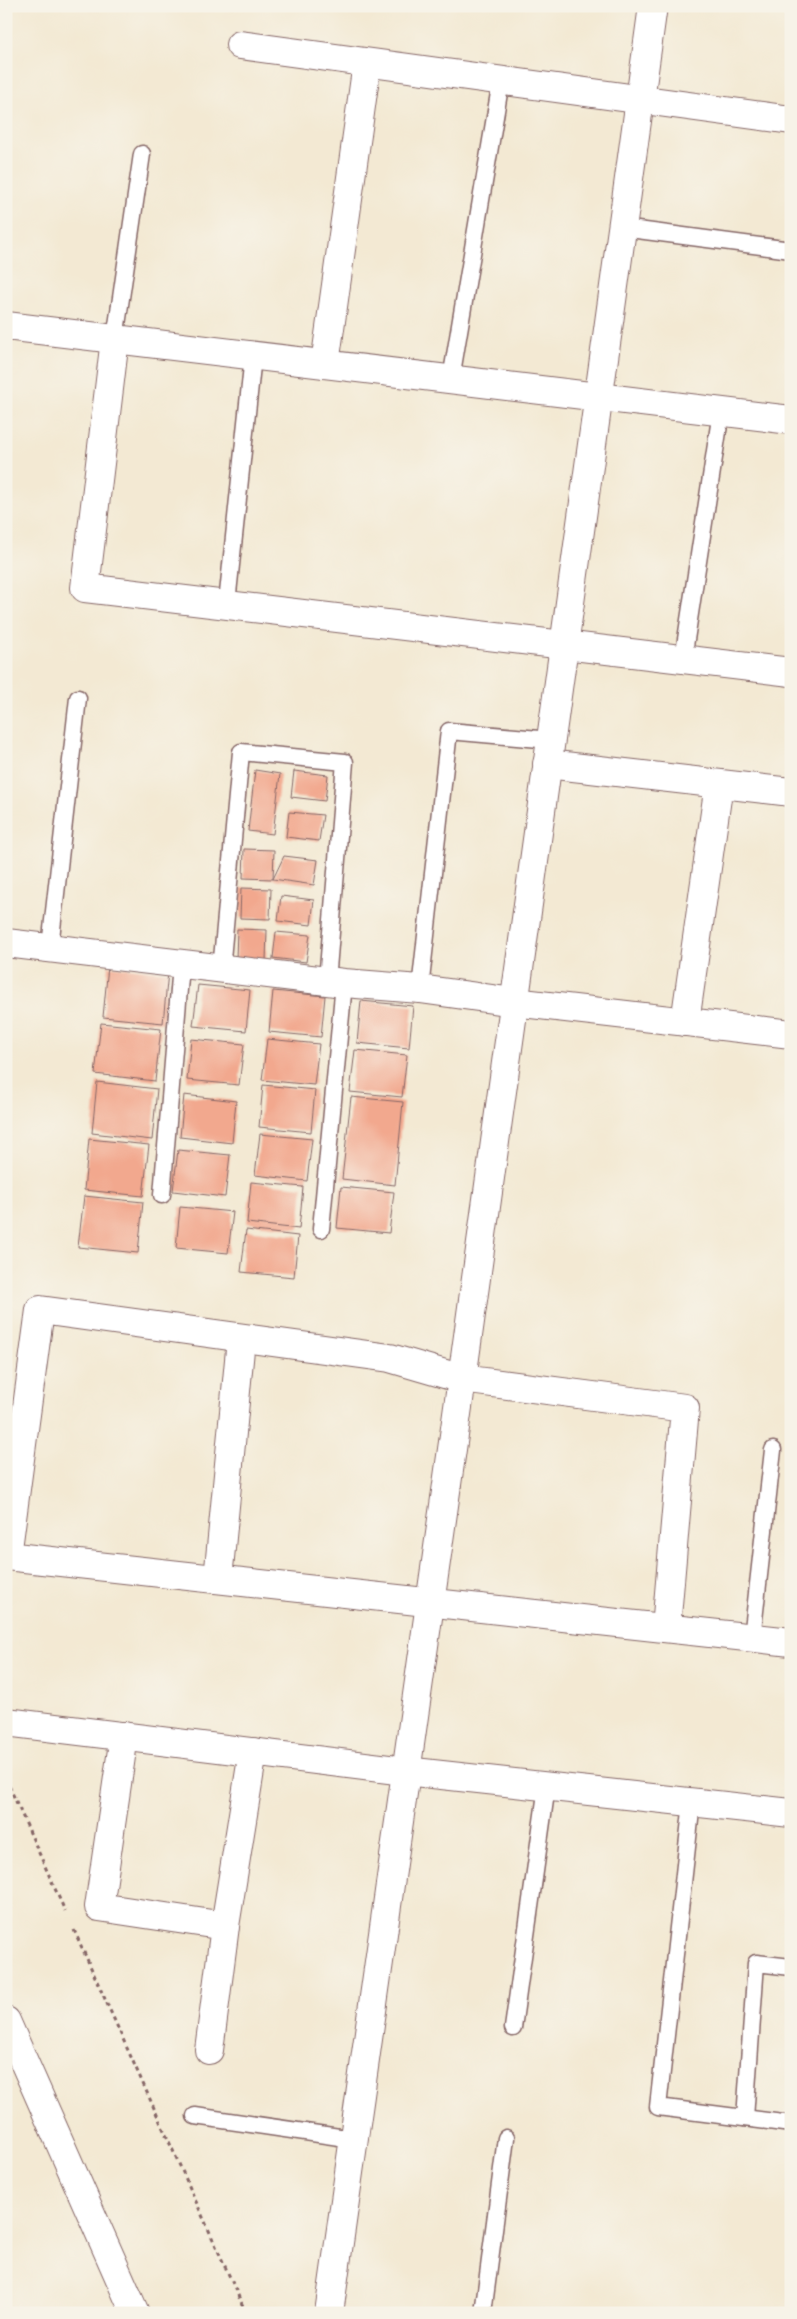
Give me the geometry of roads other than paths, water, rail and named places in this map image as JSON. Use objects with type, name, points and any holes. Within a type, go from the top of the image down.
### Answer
[{"type":"street","points":[[329,2313],[462,1379],[653,6]]},
{"type":"street","points":[[240,45],[640,101],[791,120]]},
{"type":"street","points":[[325,364],[367,63]]},
{"type":"street","points":[[6,326],[791,420]]},
{"type":"street","points":[[116,339],[86,588],[227,603],[791,672]]},
{"type":"street","points":[[549,752],[719,784],[791,792]]},
{"type":"street","points":[[685,1022],[719,784]]},
{"type":"street","points":[[6,943],[50,947],[221,970],[420,989],[514,1002],[791,1034]]},
{"type":"street","points":[[666,1628],[685,1408],[462,1379],[390,1358],[240,1339],[40,1310],[7,1556],[791,1642]]},
{"type":"street","points":[[218,1579],[240,1339]]},
{"type":"street","points":[[6,1722],[405,1771],[791,1813]]},
{"type":"street","points":[[124,1736],[99,1907],[225,1926]]},
{"type":"street","points":[[209,2050],[225,1926],[253,1752]]},
{"type":"street","points":[[6,2021],[135,2313]]},
{"type":"lane","points":[[451,379],[501,81]]},
{"type":"lane","points":[[116,339],[142,154]]},
{"type":"lane","points":[[622,228],[791,250]]},
{"type":"lane","points":[[227,603],[252,356]]},
{"type":"lane","points":[[683,659],[721,412]]},
{"type":"lane","points":[[50,947],[78,698]]},
{"type":"lane","points":[[420,989],[450,731],[549,752]]},
{"type":"lane","points":[[221,970],[241,752],[346,762],[322,1228]]},
{"type":"lane","points":[[162,1195],[181,965]]},
{"type":"lane","points":[[752,1638],[773,1450]]},
{"type":"lane","points":[[513,2028],[547,1786]]},
{"type":"lane","points":[[692,1802],[658,2107],[791,2124]]},
{"type":"lane","points":[[745,2118],[756,1963],[791,1967]]},
{"type":"lane","points":[[195,2116],[353,2138]]},
{"type":"lane","points":[[483,2313],[506,2138]]}]
